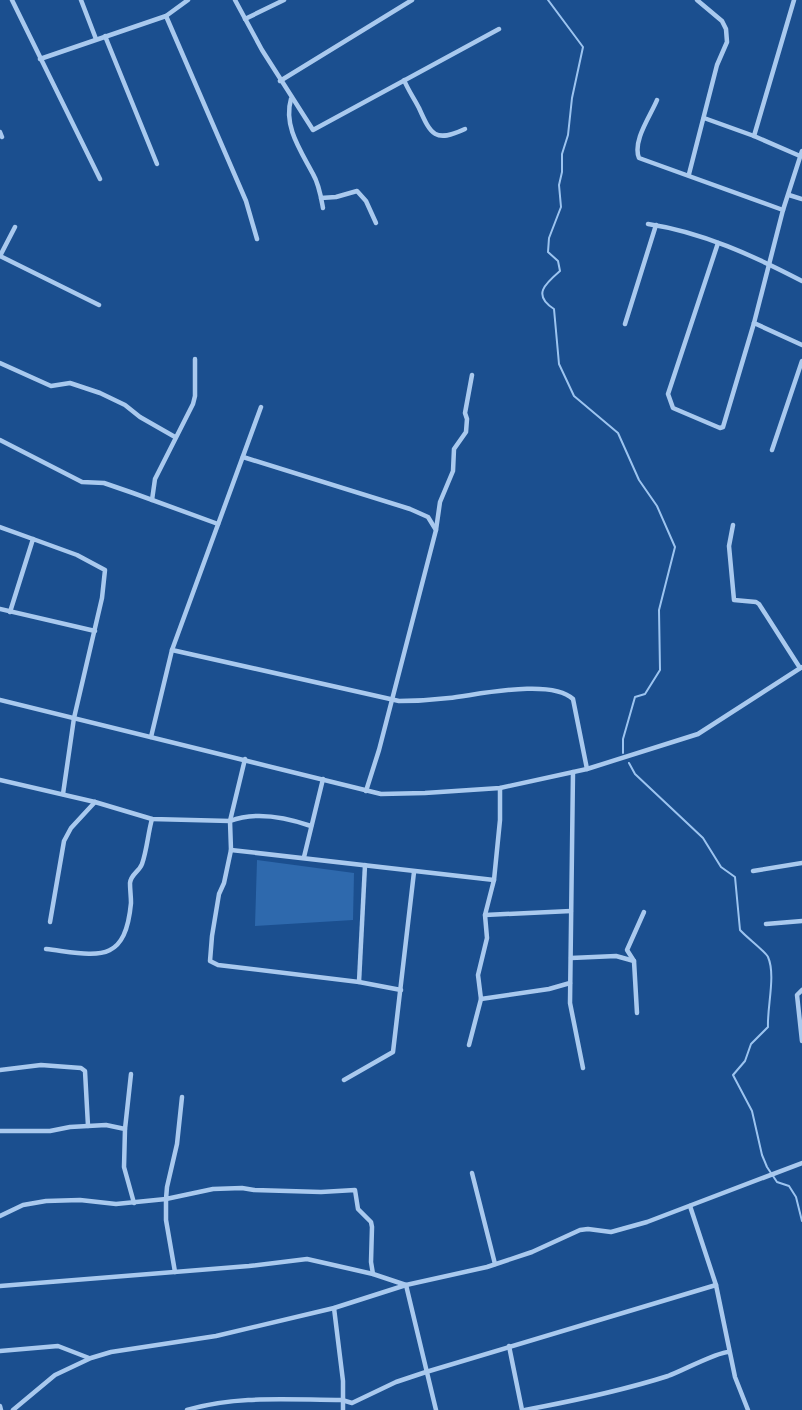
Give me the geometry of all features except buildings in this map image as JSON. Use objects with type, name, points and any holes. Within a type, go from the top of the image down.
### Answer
[{"type":"street","points":[[12,0],[100,178]]},
{"type":"street","points":[[81,0],[96,39]]},
{"type":"street","points":[[40,59],[166,16],[188,0]]},
{"type":"street","points":[[235,0],[291,99],[310,128],[316,130],[499,29]]},
{"type":"street","points":[[245,19],[284,0]]},
{"type":"street","points":[[280,81],[412,0]]},
{"type":"street","points":[[689,174],[718,65],[727,42],[726,29],[722,21],[697,0]]},
{"type":"street","points":[[754,136],[794,0]]},
{"type":"street","points":[[166,16],[246,201],[257,239]]},
{"type":"street","points":[[105,36],[157,164]]},
{"type":"street","points":[[404,80],[426,126],[432,132],[440,137],[448,136],[465,128]]},
{"type":"street","points":[[291,99],[289,114],[293,134],[308,168],[313,174],[323,208]]},
{"type":"street","points":[[657,100],[648,116],[638,155],[646,160],[689,174],[783,210]]},
{"type":"street","points":[[704,118],[801,153],[768,263],[754,323],[723,426],[720,428],[673,408],[668,394],[718,243]]},
{"type":"street","points":[[0,132],[2,137]]},
{"type":"street","points":[[321,198],[357,192],[366,201],[376,223]]},
{"type":"street","points":[[789,194],[802,199]]},
{"type":"street","points":[[648,224],[718,243],[768,263],[802,281]]},
{"type":"street","points":[[625,324],[656,225]]},
{"type":"street","points":[[15,227],[0,256],[100,305]]},
{"type":"street","points":[[754,323],[802,345]]},
{"type":"street","points":[[152,500],[155,479],[193,404],[195,358]]},
{"type":"street","points":[[772,450],[802,361]]},
{"type":"street","points":[[0,363],[51,386],[70,383],[100,393],[125,405],[140,417],[175,437]]},
{"type":"street","points":[[366,791],[436,530],[438,513],[453,471],[454,449],[466,432],[467,419],[465,413],[472,375]]},
{"type":"street","points":[[151,737],[172,650],[261,407]]},
{"type":"street","points":[[0,440],[82,482],[104,483],[218,524]]},
{"type":"street","points":[[243,457],[410,509],[428,517],[436,530]]},
{"type":"street","points":[[428,517],[438,513]]},
{"type":"street","points":[[0,700],[245,759],[366,791],[402,794],[500,788],[587,769],[698,734],[801,668],[759,604],[756,602],[734,600],[729,546],[733,526]]},
{"type":"street","points":[[0,527],[77,555],[105,570],[106,574],[95,631],[74,718],[63,794]]},
{"type":"street","points":[[10,612],[33,539]]},
{"type":"street","points":[[0,609],[95,631]]},
{"type":"street","points":[[172,650],[392,699],[421,701],[503,690],[537,689],[568,695],[572,699],[587,769]]},
{"type":"street","points":[[245,759],[230,821],[231,850],[224,883],[219,894],[210,961],[218,965],[360,982],[400,990]]},
{"type":"street","points":[[573,772],[570,1012],[583,1068]]},
{"type":"street","points":[[304,857],[323,779]]},
{"type":"street","points":[[0,780],[95,802],[152,819],[230,821],[241,817],[263,815],[297,821],[311,826]]},
{"type":"street","points":[[469,1046],[481,999],[478,975],[487,938],[485,915],[494,880],[500,820],[500,788]]},
{"type":"street","points":[[50,922],[64,841],[71,828],[95,802]]},
{"type":"street","points":[[46,949],[71,954],[112,951],[121,943],[128,922],[131,901],[130,881],[142,864],[152,819]]},
{"type":"street","points":[[231,850],[494,880]]},
{"type":"street","points":[[754,871],[802,863]]},
{"type":"street","points":[[360,982],[365,865]]},
{"type":"street","points":[[344,1080],[393,1052],[414,872]]},
{"type":"street","points":[[485,915],[571,911]]},
{"type":"street","points":[[638,1013],[634,961],[627,950],[644,912]]},
{"type":"street","points":[[766,924],[802,921]]},
{"type":"street","points":[[571,958],[616,956],[634,961]]},
{"type":"street","points":[[481,999],[549,989],[570,983]]},
{"type":"street","points":[[802,990],[797,995],[802,1041]]},
{"type":"street","points":[[0,1070],[41,1065],[81,1068],[85,1071],[87,1081],[88,1126]]},
{"type":"street","points":[[131,1074],[125,1129],[124,1167],[134,1203]]},
{"type":"street","points":[[175,1272],[166,1220],[166,1199],[177,1144],[182,1097]]},
{"type":"street","points":[[0,1131],[50,1131],[70,1126],[106,1125],[125,1129]]},
{"type":"street","points":[[13,1410],[55,1375],[90,1358],[148,1344],[226,1334],[334,1308],[406,1286],[454,1276],[532,1252],[574,1232],[588,1229],[611,1232],[690,1206],[802,1163]]},
{"type":"street","points":[[472,1173],[495,1264]]},
{"type":"street","points":[[0,1216],[23,1205],[46,1201],[80,1200],[116,1204],[134,1203],[166,1199],[213,1189],[355,1190],[358,1209],[372,1227],[371,1262],[373,1274]]},
{"type":"street","points":[[690,1206],[716,1285],[728,1352],[735,1377],[748,1410]]},
{"type":"street","points":[[0,1286],[307,1259],[373,1274],[406,1286]]},
{"type":"street","points":[[187,1410],[215,1402],[236,1400],[342,1400],[352,1403],[361,1401],[396,1382],[426,1372],[716,1285]]},
{"type":"street","points":[[406,1286],[436,1410]]},
{"type":"street","points":[[334,1308],[343,1381],[342,1410]]},
{"type":"street","points":[[0,1351],[58,1346],[90,1358]]},
{"type":"street","points":[[509,1346],[524,1410],[621,1390],[684,1370],[707,1360],[717,1353],[728,1352]]},
{"type":"street","points":[[0,1406],[1,1410]]},
{"type":"shaded area","points":[[257,860],[354,873],[353,920],[255,926]]},
{"type":"waterway","points":[[548,0],[583,47],[572,98],[568,135],[562,154],[562,172],[559,185],[561,207],[549,238],[548,252],[558,261],[560,271],[546,285],[542,294],[547,304],[554,309],[559,364],[574,396],[618,433],[639,480],[657,506],[675,547],[659,610],[660,670],[645,694],[635,697],[623,739],[623,753]]},
{"type":"waterway","points":[[629,763],[635,774],[703,838],[721,867],[735,877],[740,930],[768,957],[771,973],[768,1027],[751,1044],[745,1061],[733,1075],[752,1111],[762,1155],[767,1167],[777,1182],[789,1186],[796,1197],[802,1221]]}]
